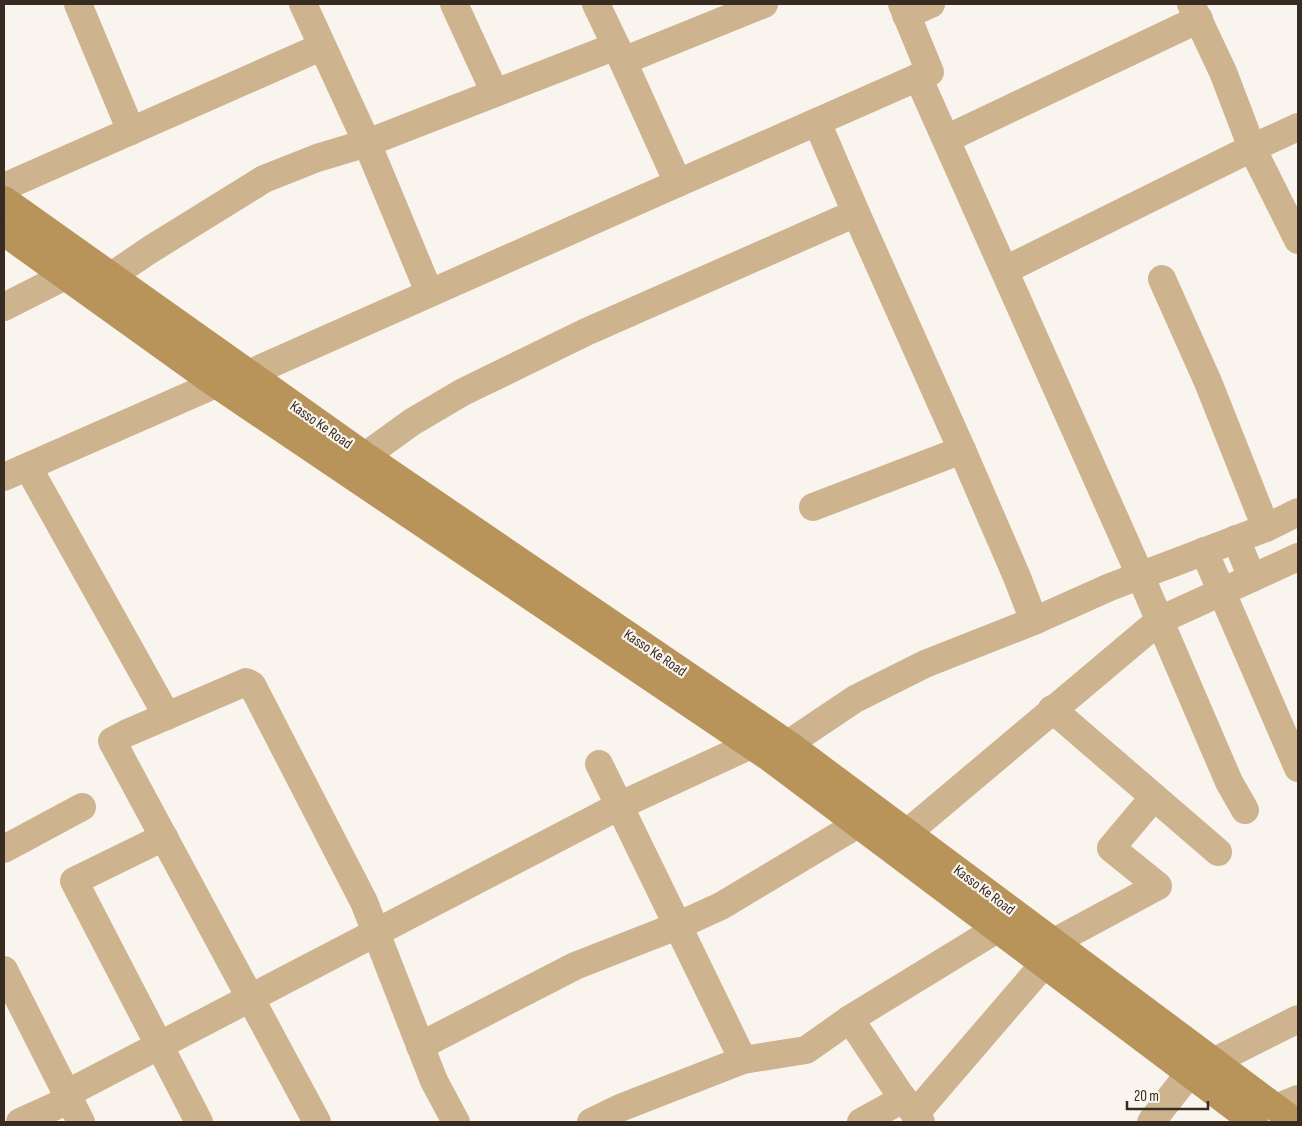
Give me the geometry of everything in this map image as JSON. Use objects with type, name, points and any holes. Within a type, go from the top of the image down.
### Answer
[{"type":"main road","name":"Kasso Ke Road","points":[[4,200],[365,456],[788,744],[907,833],[1189,1074],[1254,1122]]},
{"type":"main road","name":"Kasso Ke Road","points":[[4,232],[216,384],[751,745],[997,929],[1049,953],[1290,1110]]},
{"type":"street","points":[[78,4],[131,131]]},
{"type":"street","points":[[303,4],[321,47],[367,143],[429,292]]},
{"type":"street","points":[[454,4],[496,93]]},
{"type":"street","points":[[596,4],[678,183]]},
{"type":"street","points":[[110,277],[148,250],[264,179],[317,158],[367,143],[496,93],[619,54],[764,4]]},
{"type":"street","points":[[248,374],[429,292],[517,256],[930,72],[904,10],[931,4]]},
{"type":"street","points":[[946,139],[1195,12],[1224,72],[1252,148],[1298,240]]},
{"type":"street","points":[[4,187],[321,47]]},
{"type":"street","points":[[918,78],[1160,620],[1229,782],[1245,810]]},
{"type":"street","points":[[817,122],[962,450],[1034,621]]},
{"type":"street","points":[[1005,270],[1298,127]]},
{"type":"street","points":[[365,456],[412,422],[463,392],[586,332],[856,213]]},
{"type":"street","points":[[4,307],[65,276]]},
{"type":"street","points":[[1162,279],[1208,382],[1266,528]]},
{"type":"street","points":[[4,477],[216,384]]},
{"type":"street","points":[[813,507],[962,450]]},
{"type":"street","points":[[28,466],[167,716]]},
{"type":"street","points":[[788,744],[855,699],[917,668],[1034,621],[1140,575],[1266,528],[1298,514]]},
{"type":"street","points":[[1236,539],[1252,578]]},
{"type":"street","points":[[1204,551],[1298,768]]},
{"type":"street","points":[[907,833],[1160,620],[1298,557]]},
{"type":"street","points":[[317,1122],[112,741],[246,682],[252,685],[364,902],[434,1081],[456,1122]]},
{"type":"street","points":[[1052,709],[1218,852]]},
{"type":"street","points":[[20,1122],[72,1105],[159,1046],[250,996],[376,933],[618,806],[751,745]]},
{"type":"street","points":[[599,764],[743,1060]]},
{"type":"street","points":[[861,1122],[913,1112],[1049,953],[1158,886],[1111,848],[1154,796]]},
{"type":"street","points":[[4,849],[82,808]]},
{"type":"street","points":[[420,1046],[575,966],[677,926],[721,906],[858,824]]},
{"type":"street","points":[[164,837],[74,882],[199,1122]]},
{"type":"street","points":[[591,1122],[620,1108],[743,1060],[806,1050],[850,1019],[997,929]]},
{"type":"street","points":[[4,970],[72,1105]]},
{"type":"street","points":[[1214,1062],[1298,1018]]},
{"type":"street","points":[[850,1019],[913,1112]]},
{"type":"street","points":[[1151,1122],[1189,1074]]}]
